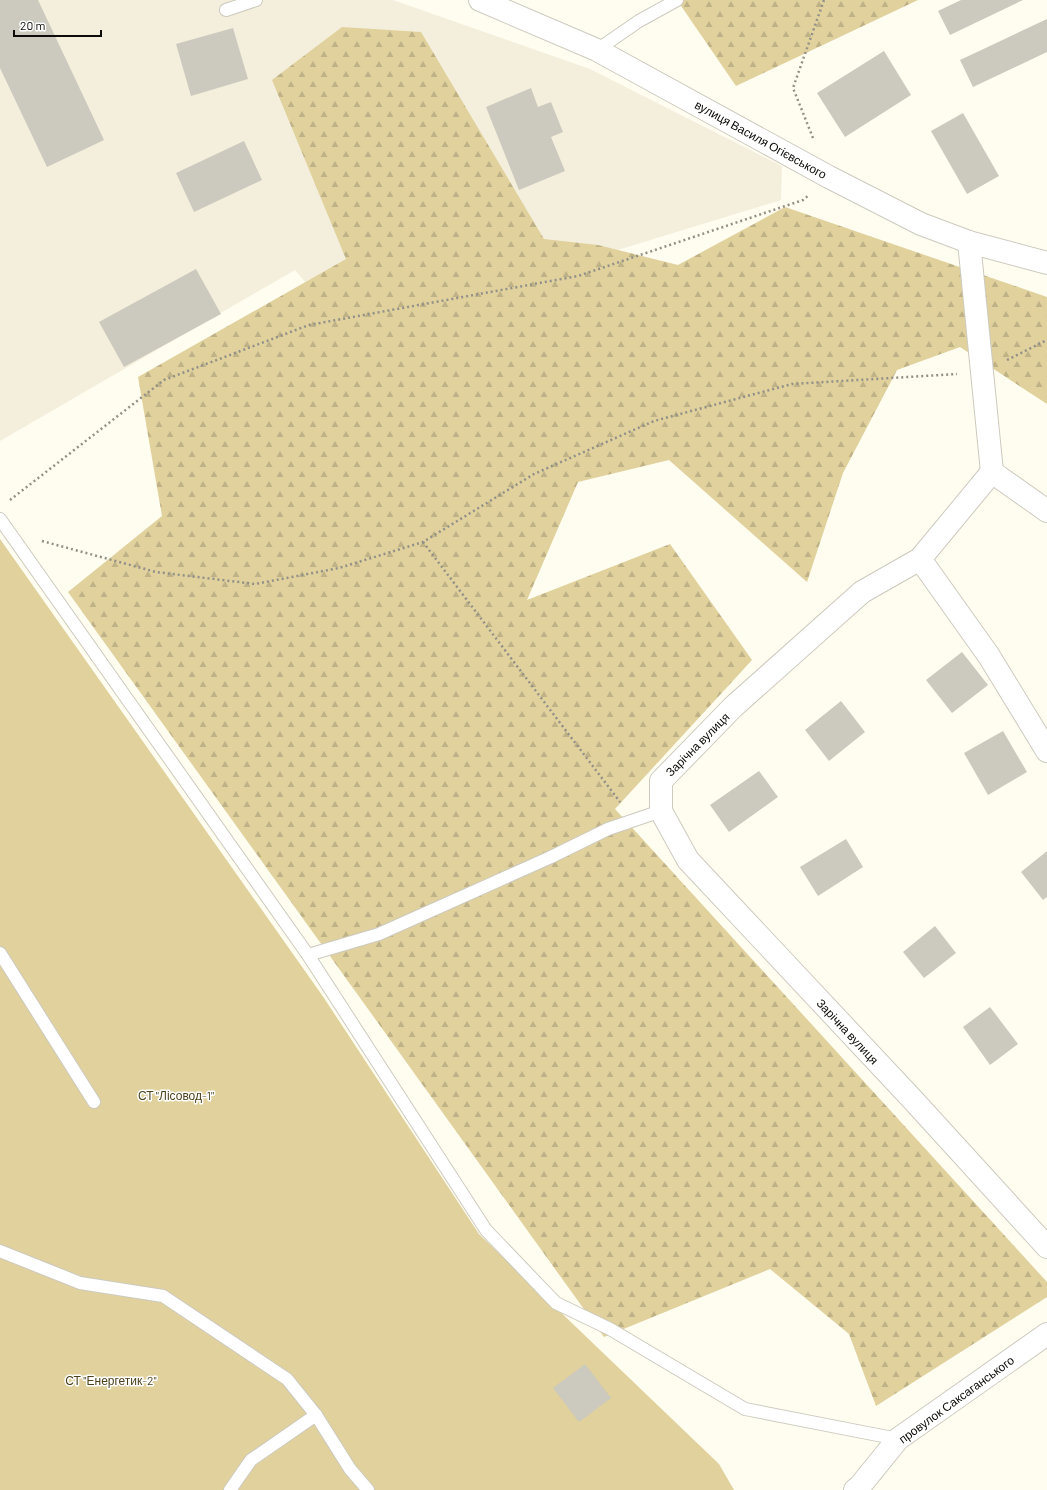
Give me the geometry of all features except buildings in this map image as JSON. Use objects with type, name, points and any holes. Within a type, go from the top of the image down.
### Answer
[{"type":"street","name":"вулиця Василя Огієвського","points":[[480,0],[597,50],[829,177],[921,224],[969,242],[1047,263]]},
{"type":"street","points":[[969,242],[992,472],[920,559],[989,656],[1047,751]]},
{"type":"street","points":[[992,472],[1047,511]]},
{"type":"street","name":"Зарічна вулиця","points":[[920,559],[862,592],[733,708],[661,781],[661,811],[688,860],[913,1100],[1047,1247]]},
{"type":"street","name":"провулок Саксаганського","points":[[860,1489],[898,1439],[1047,1334]]},
{"type":"lane","points":[[226,10],[256,0]]},
{"type":"lane","points":[[597,50],[639,21],[677,0]]},
{"type":"lane","points":[[0,519],[308,955],[486,1230],[556,1303],[610,1329],[745,1409],[898,1439]]},
{"type":"lane","points":[[308,955],[379,934],[551,857],[608,829],[661,811]]},
{"type":"lane","points":[[0,954],[94,1102]]},
{"type":"lane","points":[[0,1251],[80,1283],[163,1296],[287,1379],[316,1415],[350,1469],[368,1490]]},
{"type":"lane","points":[[230,1490],[251,1460],[316,1415]]},
{"type":"path","points":[[814,140],[793,88],[824,0]]},
{"type":"path","points":[[6,503],[164,380],[309,325],[578,276],[803,200],[829,177]]},
{"type":"path","points":[[9,532],[156,572],[255,584],[339,568],[423,542],[534,474],[654,421],[792,384],[982,372],[1047,340]]},
{"type":"path","points":[[423,542],[622,804]]},
{"type":"shaded area","points":[[0,0],[393,0],[590,69],[782,166],[781,200],[572,264],[332,313],[295,270],[0,441]]},
{"type":"green space","points":[[677,0],[918,0],[736,86]]},
{"type":"green space","points":[[342,27],[421,32],[544,239],[598,245],[678,265],[785,207],[1047,297],[1047,404],[960,347],[897,370],[843,473],[807,582],[669,460],[578,482],[527,600],[670,544],[752,660],[615,809],[1047,1282],[1047,1297],[876,1406],[849,1334],[770,1269],[604,1337],[68,592],[162,516],[138,377],[346,259],[272,80]]},
{"type":"green space","name":"СТ \"Лісовод-1\"","points":[[0,539],[324,998],[479,1234],[719,1464],[734,1490],[0,1490]]},
{"type":"park label","name":"СТ \"Енергетик-2\"","points":[[111,1380]]}]
